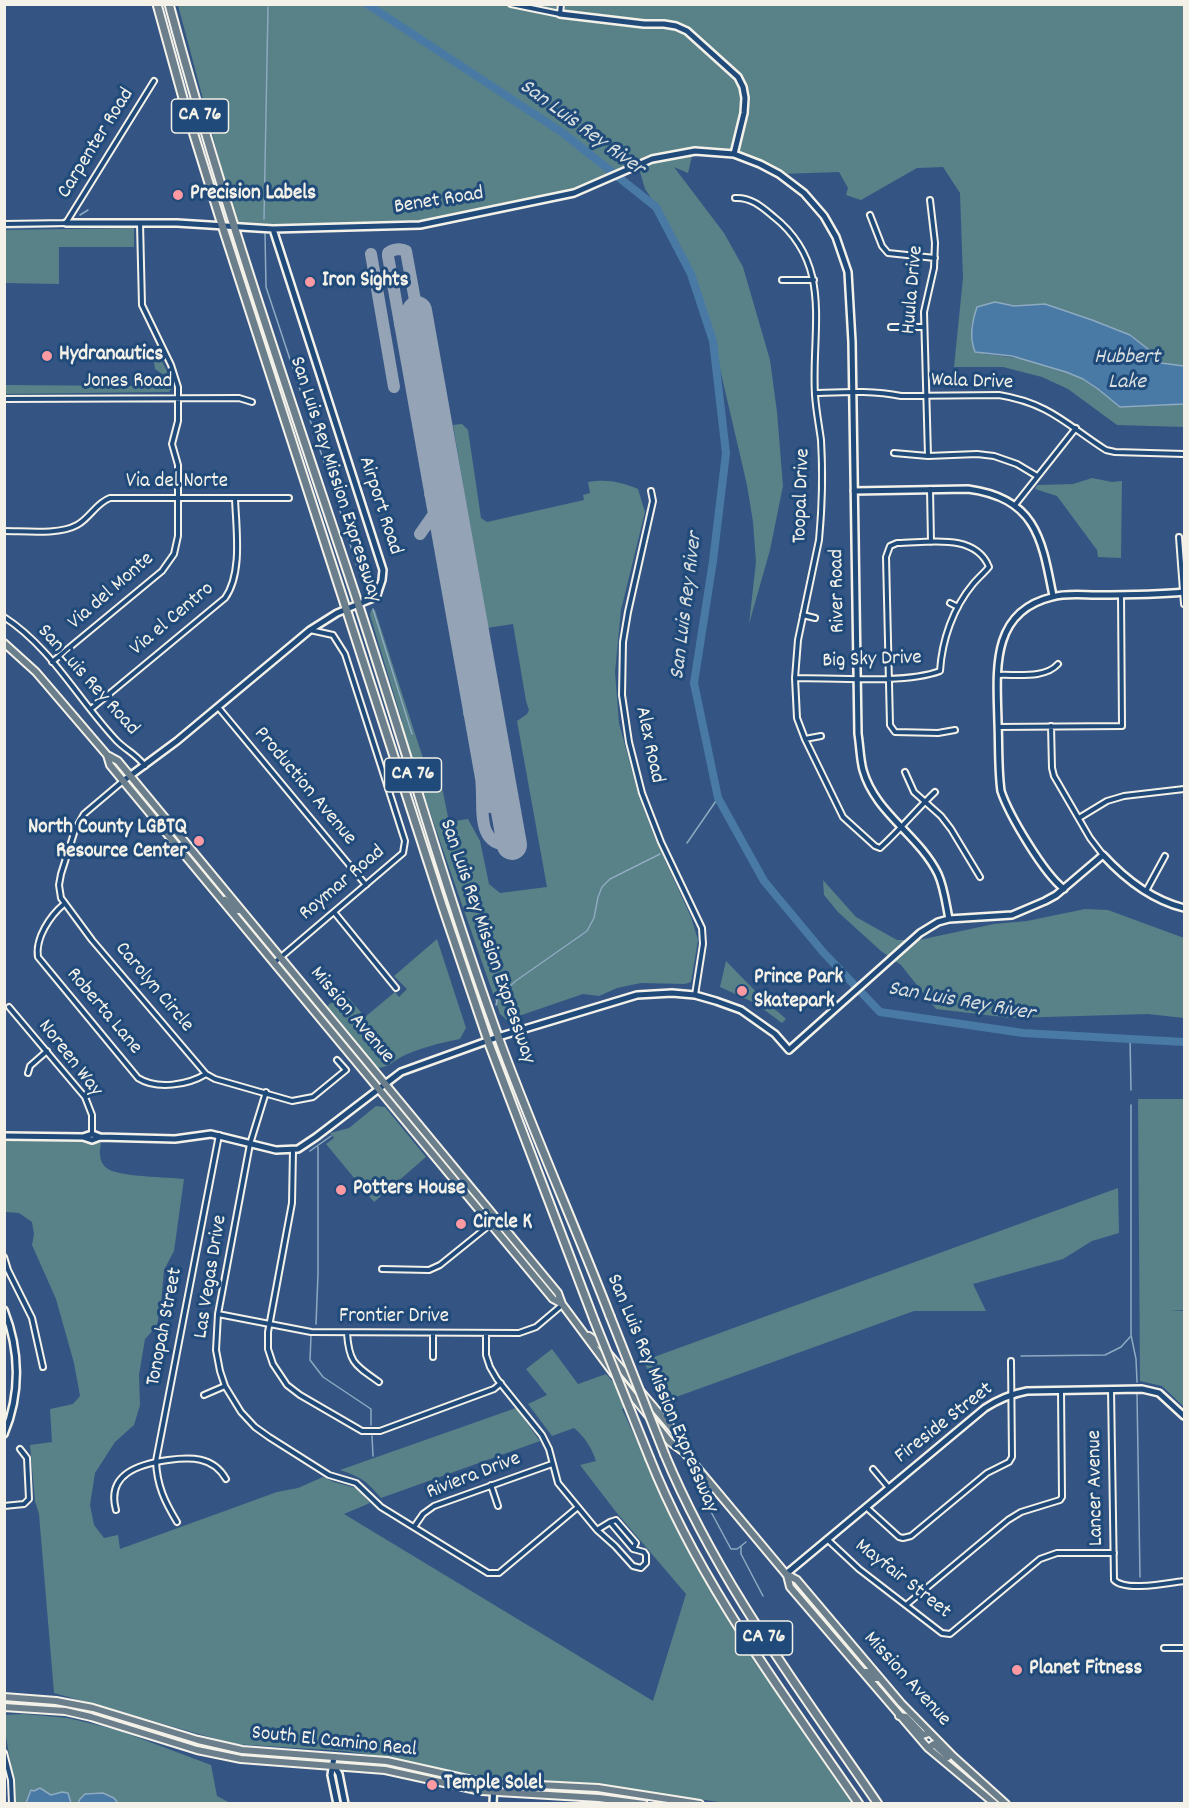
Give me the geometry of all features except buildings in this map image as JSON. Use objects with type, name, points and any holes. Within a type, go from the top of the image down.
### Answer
[{"type":"highway","name":"San Luis Rey Mission Expressway","points":[[157,4],[186,109],[222,225],[438,894],[488,1041],[594,1320],[678,1522],[723,1604],[859,1803]]},
{"type":"highway","name":"San Luis Rey Mission Expressway","points":[[169,4],[233,226],[498,1037],[547,1164],[666,1455],[696,1521],[735,1594],[878,1803]]},
{"type":"main road","name":"Mission Avenue","points":[[4,643],[36,672],[107,755],[110,765],[217,896],[553,1299],[562,1304]]},
{"type":"main road","name":"Mission Avenue","points":[[107,755],[118,760],[558,1293],[562,1304],[586,1334],[601,1345],[676,1433],[684,1452],[786,1574],[797,1580],[900,1703],[954,1757],[1006,1803]]},
{"type":"main road","points":[[159,825],[167,830],[191,858],[199,859]]},
{"type":"main road","points":[[217,896],[235,910],[241,910]]},
{"type":"main road","name":"Mission Avenue","points":[[786,1574],[790,1587],[928,1748],[995,1803]]},
{"type":"main road","points":[[852,1660],[859,1660],[866,1666],[870,1666]]},
{"type":"main road","points":[[863,1672],[868,1672],[874,1678],[880,1678]]},
{"type":"main road","name":"South El Camino Real","points":[[4,1697],[56,1701],[93,1708],[198,1740],[242,1750],[387,1761],[465,1779],[494,1783],[598,1788],[700,1803]]},
{"type":"main road","name":"South El Camino Real","points":[[4,1707],[58,1711],[91,1717],[197,1750],[241,1759],[385,1770],[494,1792],[599,1797],[644,1803]]},
{"type":"main road","points":[[899,1716],[906,1717],[923,1735],[929,1732]]},
{"type":"main road","points":[[928,1748],[934,1744],[949,1757],[954,1757]]},
{"type":"main road","points":[[955,1770],[960,1770],[976,1782],[981,1780]]},
{"type":"main road","points":[[980,1790],[989,1803]]},
{"type":"street","points":[[512,4],[560,15],[664,24],[687,31],[738,77],[743,87],[744,113],[734,154]]},
{"type":"street","points":[[560,15],[561,4]]},
{"type":"street","name":"Carpenter Road","points":[[66,223],[154,81]]},
{"type":"street","name":"Benet Road","points":[[4,224],[140,222],[273,229],[420,225],[555,197],[574,192],[638,165],[674,154],[706,151],[734,154],[760,164],[795,185],[815,205],[836,237]]},
{"type":"street","name":"Toopal Drive","points":[[735,198],[750,199],[788,227],[802,248],[814,280],[817,320],[815,393],[821,442],[820,524],[819,540],[798,640],[795,678],[797,718],[843,817],[880,848],[902,827]]},
{"type":"street","name":"Huula Drive","points":[[928,456],[924,312],[930,290],[934,258],[930,200]]},
{"type":"street","points":[[870,215],[882,246],[888,253],[934,258]]},
{"type":"street","name":"Via del Monte","points":[[52,662],[169,564],[178,543],[178,465],[172,444],[178,421],[176,377],[142,305],[140,222]]},
{"type":"street","name":"Airport Road","points":[[123,781],[145,766],[310,630],[328,618],[377,595],[382,580],[383,570],[273,229]]},
{"type":"street","name":"River Road","points":[[836,237],[848,272],[850,293],[858,734],[863,771],[874,795],[887,813],[924,850],[940,877],[949,919]]},
{"type":"street","points":[[782,280],[814,280]]},
{"type":"street","points":[[891,327],[924,327]]},
{"type":"street","name":"Wala Drive","points":[[815,393],[1012,397],[1046,408],[1106,450],[1185,454]]},
{"type":"street","name":"Jones Road","points":[[4,399],[239,398],[252,402]]},
{"type":"street","points":[[1015,506],[1076,428]]},
{"type":"street","points":[[894,453],[928,456],[977,454],[994,456],[1017,464],[1037,476]]},
{"type":"street","points":[[930,489],[931,542],[897,543],[890,546],[886,557],[890,725],[895,732],[938,733],[955,730]]},
{"type":"street","points":[[854,491],[968,489],[996,495],[1015,506],[1029,520],[1041,541],[1053,596]]},
{"type":"street","name":"Alex Road","points":[[651,491],[653,501],[623,642],[622,694],[642,793],[661,842],[702,928],[703,944],[694,995]]},
{"type":"street","name":"Via del Norte","points":[[4,531],[63,530],[75,526],[110,498],[290,498]]},
{"type":"street","name":"Via el Centro","points":[[91,709],[225,598],[236,574],[236,498]]},
{"type":"street","points":[[1179,537],[1185,604]]},
{"type":"street","name":"Big Sky Drive","points":[[795,678],[890,678],[928,675],[940,671],[946,636],[958,607],[989,567],[987,561],[976,549],[961,543],[931,542]]},
{"type":"street","points":[[1064,889],[1050,876],[1006,806],[999,781],[997,662],[1001,643],[1014,620],[1028,607],[1053,596],[1184,592]]},
{"type":"street","points":[[998,727],[1122,726],[1121,595]]},
{"type":"street","points":[[950,603],[958,607]]},
{"type":"street","points":[[803,615],[815,618]]},
{"type":"street","name":"San Luis Rey Road","points":[[4,617],[21,630],[52,662],[118,742],[135,754],[145,766]]},
{"type":"street","name":"Roymar Road","points":[[273,963],[403,853],[405,841],[345,654],[333,635],[310,630]]},
{"type":"street","points":[[997,675],[1044,673],[1052,670],[1058,664]]},
{"type":"street","name":"Production Avenue","points":[[218,707],[366,885]]},
{"type":"street","points":[[1051,726],[1054,776],[1103,855],[1127,879],[1162,900],[1185,908]]},
{"type":"street","points":[[805,739],[821,736]]},
{"type":"street","points":[[905,772],[914,792],[951,829],[980,877]]},
{"type":"street","points":[[64,904],[59,885],[75,830],[84,814],[123,781]]},
{"type":"street","points":[[1079,818],[1107,801],[1124,796],[1185,789]]},
{"type":"street","points":[[902,827],[935,792]]},
{"type":"street","points":[[4,1136],[83,1137],[92,1134],[100,1137],[175,1139],[219,1134],[276,1150],[292,1150],[307,1144],[401,1072],[498,1037],[637,995],[672,993],[694,995],[741,1010],[775,1034],[789,1050],[920,933],[938,922],[949,919],[1012,915],[1045,901],[1064,889],[1103,855]]},
{"type":"street","points":[[1146,891],[1165,856]]},
{"type":"street","name":"Roberta Lane","points":[[64,904],[53,913],[45,927],[37,952],[38,957],[138,1078],[144,1082],[179,1085],[195,1081],[206,1074]]},
{"type":"street","name":"Carolyn Circle","points":[[64,904],[206,1074]]},
{"type":"street","points":[[334,912],[396,988]]},
{"type":"street","name":"Noreen Way","points":[[9,1007],[85,1097],[92,1115],[92,1134]]},
{"type":"street","points":[[28,1073],[30,1066],[47,1051]]},
{"type":"street","points":[[206,1074],[215,1079],[292,1101],[306,1100],[314,1097],[346,1070],[337,1060]]},
{"type":"street","name":"Las Vegas Drive","points":[[266,1092],[250,1144],[218,1314],[216,1350],[220,1371],[225,1386],[241,1412],[255,1427],[269,1437],[329,1475],[356,1483],[381,1508],[488,1573],[499,1573],[578,1508]]},
{"type":"street","name":"Tonopah Street","points":[[177,1522],[163,1500],[158,1486],[156,1461],[219,1134]]},
{"type":"street","points":[[83,1137],[91,1140],[100,1137]]},
{"type":"street","points":[[292,1150],[292,1203],[269,1324],[268,1349],[273,1364],[287,1385],[362,1431],[380,1431],[494,1389],[501,1383]]},
{"type":"street","points":[[382,1269],[429,1270],[440,1265],[497,1219]]},
{"type":"street","points":[[4,1257],[6,1271],[32,1318],[43,1367]]},
{"type":"street","name":"Frontier Drive","points":[[218,1314],[311,1332],[486,1334],[527,1331],[536,1327],[562,1304]]},
{"type":"street","points":[[4,1310],[14,1340],[17,1371],[12,1411],[4,1434]]},
{"type":"street","points":[[347,1333],[350,1358],[356,1366],[379,1382]]},
{"type":"street","points":[[433,1333],[433,1357]]},
{"type":"street","points":[[486,1334],[486,1355],[490,1367],[542,1435],[549,1449],[558,1483],[597,1530],[633,1566],[641,1568],[646,1563],[646,1555],[640,1550],[633,1549],[610,1522],[597,1530]]},
{"type":"street","points":[[866,1508],[899,1537],[911,1536],[987,1473],[1009,1462],[1012,1457],[1011,1361]]},
{"type":"street","points":[[204,1395],[225,1386]]},
{"type":"street","name":"Lancer Avenue","points":[[1111,1389],[1114,1580],[1118,1584],[1150,1585],[1185,1581]]},
{"type":"street","name":"Fireside Street","points":[[786,1574],[985,1408],[1011,1394],[1027,1391],[1142,1389],[1159,1393],[1185,1416]]},
{"type":"street","points":[[906,1605],[1014,1516],[1042,1504],[1060,1500],[1062,1497],[1061,1390]]},
{"type":"street","points":[[4,1506],[24,1504],[30,1496],[27,1458],[20,1449]]},
{"type":"street","points":[[116,1510],[113,1498],[122,1477],[134,1467],[156,1461],[200,1459],[216,1466],[226,1479]]},
{"type":"street","name":"Riviera Drive","points":[[414,1527],[423,1514],[434,1506],[552,1464]]},
{"type":"street","points":[[873,1469],[889,1488]]},
{"type":"street","points":[[491,1485],[498,1506]]},
{"type":"street","name":"Mayfair Street","points":[[827,1539],[859,1569],[942,1633],[950,1634],[1040,1559],[1050,1554],[1114,1553]]},
{"type":"street","points":[[1164,1648],[1185,1648]]},
{"type":"street","points":[[4,1753],[12,1803]]},
{"type":"street","points":[[334,1757],[331,1775],[337,1803]]},
{"type":"street","points":[[334,1766],[339,1774],[345,1803]]},
{"type":"street","points":[[493,1803],[494,1783]]},
{"type":"green space","points":[[178,5],[1184,5],[1184,366],[1161,363],[1153,353],[1130,335],[1046,304],[1014,306],[995,302],[978,307],[971,326],[984,354],[1022,359],[1071,373],[1088,382],[1120,407],[1184,404],[1184,427],[1117,425],[1068,389],[1042,377],[1003,367],[954,367],[963,278],[960,193],[943,167],[917,168],[861,200],[846,195],[848,188],[839,172],[779,174],[734,154],[693,152],[688,173],[674,167],[724,233],[743,267],[770,360],[777,412],[783,486],[770,550],[749,624],[756,562],[753,522],[747,485],[720,369],[702,296],[686,257],[668,223],[645,189],[638,165],[574,193],[420,225],[237,227]]},
{"type":"green space","points":[[134,228],[134,247],[59,247],[59,284],[5,283],[5,230]]},
{"type":"green space","points":[[155,348],[172,381],[173,387],[169,392],[5,394],[5,385],[136,386],[137,378],[153,379],[153,386],[162,389],[167,377],[155,369],[153,353]]},
{"type":"green space","points":[[462,424],[468,430],[481,518],[487,522],[584,500],[583,495],[590,493],[588,482],[614,482],[638,489],[645,512],[621,610],[615,672],[619,723],[639,797],[691,917],[698,940],[691,982],[685,984],[641,983],[617,988],[599,996],[583,994],[507,1020],[500,1014],[401,723],[370,615],[371,610],[375,610],[433,789],[442,787],[449,822],[468,819],[480,841],[489,884],[500,893],[547,887],[517,721],[529,710],[513,624],[487,628],[453,425]]},
{"type":"green space","points":[[1092,478],[1112,482],[1122,481],[1121,558],[1098,557],[1097,550],[1057,496],[1035,489],[1037,485],[1073,484]]},
{"type":"green space","points":[[823,880],[856,917],[897,940],[919,940],[994,924],[1027,921],[1085,909],[1108,910],[1184,938],[1184,1018],[1148,1014],[1011,1018],[936,1009],[901,965],[881,951],[838,912],[824,895]]},
{"type":"green space","points":[[437,939],[466,1028],[460,1039],[422,1048],[385,1066],[375,1067],[325,1008],[339,996],[347,996],[365,1017],[395,992],[399,997],[407,989],[394,976]]},
{"type":"green space","name":"Prince Park Skatepark","points":[[726,961],[786,1019],[782,1023],[755,1003],[720,987]]},
{"type":"green space","points":[[1138,1099],[1184,1099],[1184,1310],[1170,1310],[1184,1311],[1184,1407],[1162,1386],[1140,1381]]},
{"type":"green space","points":[[376,1106],[385,1107],[426,1157],[374,1202],[326,1144],[334,1138],[330,1133],[349,1128]]},
{"type":"green space","points":[[4,1137],[101,1143],[101,1161],[108,1169],[133,1175],[184,1179],[174,1251],[164,1270],[157,1326],[145,1339],[139,1375],[140,1405],[134,1425],[115,1442],[95,1473],[90,1505],[94,1525],[104,1538],[118,1535],[120,1549],[277,1492],[298,1488],[323,1477],[356,1488],[370,1503],[344,1514],[653,1701],[686,1594],[616,1512],[580,1465],[596,1461],[584,1439],[574,1428],[552,1436],[528,1404],[547,1395],[526,1369],[552,1349],[578,1384],[606,1374],[632,1404],[622,1409],[689,1552],[726,1616],[854,1803],[726,1803],[590,1784],[477,1776],[393,1758],[344,1751],[234,1744],[54,1693],[39,1514],[35,1501],[30,1445],[52,1442],[50,1409],[73,1404],[80,1396],[74,1363],[56,1299],[32,1245],[34,1234],[32,1222],[19,1213],[5,1212]]},
{"type":"green space","points":[[1118,1188],[1119,1233],[1092,1241],[1063,1259],[973,1284],[986,1311],[914,1311],[665,1401],[643,1361]]},
{"type":"green space","points":[[516,1408],[540,1441],[381,1498],[363,1480],[340,1470]]},
{"type":"green space","points":[[23,1714],[68,1718],[118,1730],[211,1765],[217,1796],[230,1803],[15,1803],[4,1715]]},
{"type":"water","name":"Hubbert Lake","points":[[995,302],[1014,306],[1045,304],[1130,335],[1153,353],[1161,363],[1184,366],[1184,404],[1120,407],[1083,379],[1066,372],[1012,356],[975,352],[972,329],[977,307]]},
{"type":"water","points":[[40,1788],[51,1795],[68,1793],[71,1803],[26,1803],[31,1790]]},
{"type":"water","points":[[103,1793],[114,1798],[118,1803],[78,1803],[85,1794]]},
{"type":"waterway","name":"San Luis Rey River","points":[[367,4],[563,133],[656,207],[691,274],[713,341],[726,453],[713,561],[694,683],[718,798],[764,881],[823,952],[880,1012],[1023,1033],[1184,1042]]},
{"type":"waterway","points":[[264,219],[268,7]]},
{"type":"waterway","points":[[80,215],[88,210]]},
{"type":"waterway","points":[[4,228],[79,226]]},
{"type":"waterway","points":[[265,233],[266,287],[357,567],[365,585]]},
{"type":"waterway","points":[[373,609],[412,734]]},
{"type":"waterway","points":[[687,843],[718,798]]},
{"type":"waterway","points":[[496,1005],[498,996],[517,980],[587,931],[594,918],[602,887],[610,879],[660,854]]},
{"type":"waterway","points":[[1130,1038],[1131,1090]]},
{"type":"waterway","points":[[1131,1105],[1131,1335],[1136,1359],[1137,1382]]},
{"type":"waterway","points":[[310,1151],[331,1136]]},
{"type":"waterway","points":[[316,1324],[318,1147]]},
{"type":"waterway","points":[[311,1336],[310,1360],[323,1377],[371,1409],[371,1425]]},
{"type":"waterway","points":[[1021,1356],[1105,1355],[1121,1347],[1130,1337]]},
{"type":"waterway","points":[[1137,1394],[1140,1577]]},
{"type":"waterway","points":[[372,1436],[373,1456]]},
{"type":"waterway","points":[[696,1484],[731,1549],[741,1546]]},
{"type":"waterway","points":[[746,1542],[741,1546],[741,1554],[763,1596]]},
{"type":"taxiway","points":[[417,311],[406,251],[399,249],[392,251],[388,253],[388,256],[481,778],[483,822],[491,839],[500,844],[512,845]]},
{"type":"taxiway","points":[[371,254],[394,387]]},
{"type":"taxiway","points":[[400,325],[404,329],[414,330],[421,336]]},
{"type":"taxiway","points":[[413,394],[416,398],[425,398],[430,394],[430,389]]},
{"type":"taxiway","points":[[430,494],[435,498],[443,497],[448,486]]},
{"type":"taxiway","points":[[420,534],[434,514]]},
{"type":"taxiway","points":[[438,537],[452,546],[460,555]]},
{"type":"taxiway","points":[[469,713],[472,708],[480,705],[488,713]]},
{"type":"taxiway","points":[[484,797],[488,807],[505,805]]},
{"type":"runway","points":[[417,311],[512,845]]},
{"type":"place","name":"Precision Labels","points":[[178,195]]},
{"type":"place","name":"Iron Sights","points":[[310,282]]},
{"type":"place","name":"Hydranautics","points":[[47,356]]},
{"type":"place","name":"North County LGBTQ Resource Center","points":[[199,841]]},
{"type":"place","name":"Prince Park Skatepark","points":[[742,991]]},
{"type":"place","name":"Potters House","points":[[341,1190]]},
{"type":"place","name":"Circle K","points":[[461,1224]]},
{"type":"place","name":"Planet Fitness","points":[[1017,1670]]},
{"type":"place","name":"Temple Solel","points":[[432,1785]]}]
